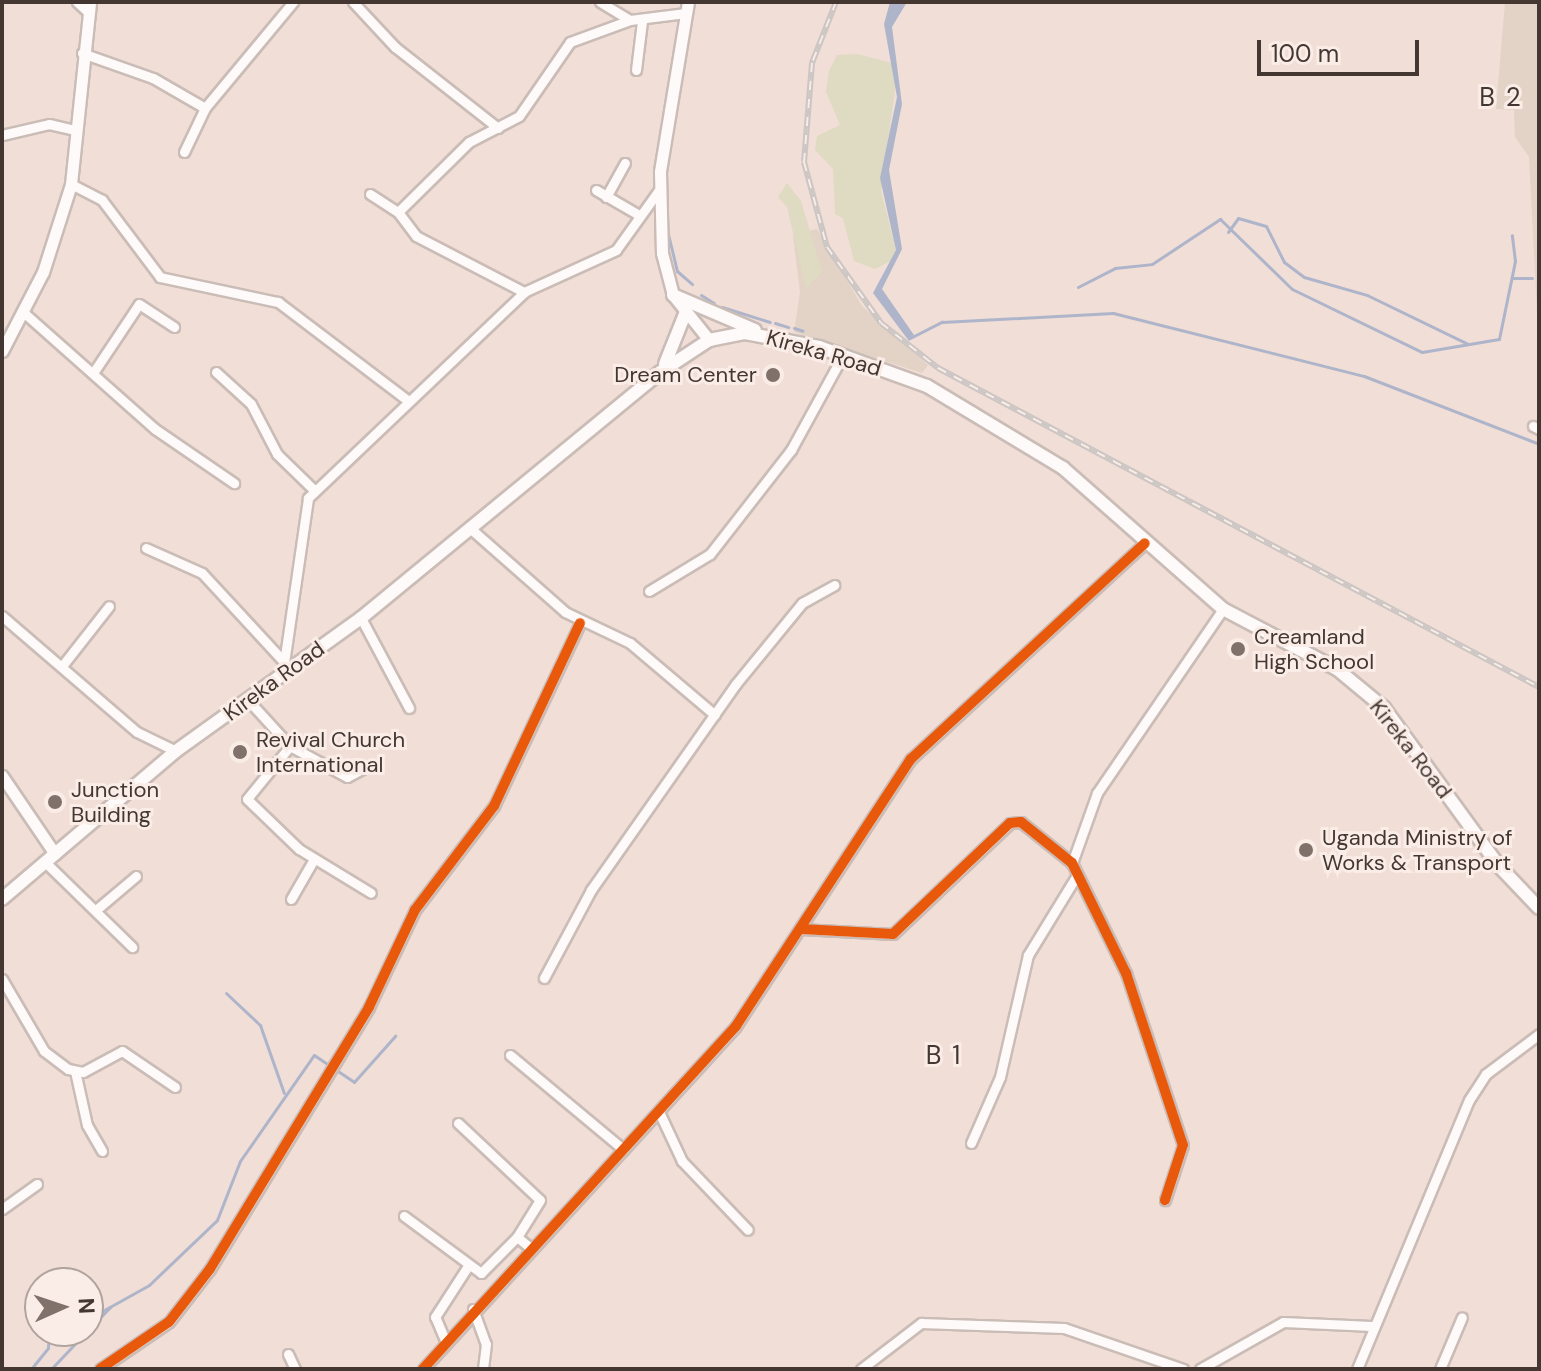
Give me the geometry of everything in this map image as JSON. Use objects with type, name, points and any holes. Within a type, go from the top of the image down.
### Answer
[{"type":"main road","points":[[673,295],[771,335]]},
{"type":"main road","points":[[659,373],[678,346],[685,314]]},
{"type":"main road","name":"Kireka Road","points":[[2,899],[176,751],[248,700],[284,668],[361,618],[659,373],[709,340],[771,335],[843,355],[974,408],[1063,468],[1223,609],[1337,669],[1384,708],[1498,865],[1539,908]]},
{"type":"street","points":[[2,351],[22,311],[71,184],[89,7],[77,2]]},
{"type":"street","points":[[184,152],[205,108],[293,2]]},
{"type":"street","points":[[353,2],[395,47],[498,128]]},
{"type":"street","points":[[600,2],[630,20]]},
{"type":"street","points":[[398,212],[469,142],[498,128],[528,106],[570,42],[630,20],[642,21],[687,8],[659,190],[673,295],[685,314],[709,340]]},
{"type":"street","points":[[636,70],[642,21]]},
{"type":"street","points":[[82,53],[153,78],[205,108]]},
{"type":"street","points":[[2,135],[49,124],[75,130]]},
{"type":"street","points":[[606,197],[625,163]]},
{"type":"street","points":[[71,184],[102,200],[160,277],[278,302],[407,400]]},
{"type":"street","points":[[596,190],[639,215]]},
{"type":"street","points":[[284,668],[304,510],[315,491],[407,400],[524,292],[616,250],[659,190]]},
{"type":"street","points":[[370,194],[398,212],[416,236],[524,292]]},
{"type":"street","points":[[95,370],[139,304],[174,327]]},
{"type":"street","points":[[22,311],[95,370],[155,429],[234,483]]},
{"type":"street","points":[[649,591],[710,554],[791,450],[843,355]]},
{"type":"street","points":[[216,372],[251,404],[277,454],[315,491]]},
{"type":"street","points":[[471,529],[580,623],[619,637],[715,715]]},
{"type":"street","points":[[423,1369],[528,1246],[660,1114],[736,1026],[911,759],[1145,543]]},
{"type":"street","points":[[146,548],[202,573],[284,668]]},
{"type":"street","points":[[544,978],[591,890],[715,715],[802,603],[834,585]]},
{"type":"street","points":[[62,666],[109,606]]},
{"type":"street","points":[[1072,863],[1097,793],[1223,609]]},
{"type":"street","points":[[2,616],[137,732],[176,751]]},
{"type":"street","points":[[361,618],[409,708]]},
{"type":"street","points":[[100,1369],[148,1340],[185,1302],[369,1007],[415,910],[494,806],[580,623]]},
{"type":"street","points":[[248,700],[290,746],[347,777],[362,769]]},
{"type":"street","points":[[290,746],[245,795],[314,859],[371,893]]},
{"type":"street","points":[[2,776],[50,858],[132,947]]},
{"type":"street","points":[[801,929],[893,934],[1013,821],[1072,863],[1126,973],[1180,1133],[1181,1165],[1165,1200]]},
{"type":"street","points":[[291,899],[314,859]]},
{"type":"street","points":[[971,1143],[1000,1077],[1028,955],[1077,875]]},
{"type":"street","points":[[97,909],[136,876]]},
{"type":"street","points":[[2,979],[44,1051],[75,1071],[87,1125],[102,1151]]},
{"type":"street","points":[[1357,1369],[1372,1326],[1469,1100],[1486,1074],[1539,1034]]},
{"type":"street","points":[[75,1071],[122,1051],[175,1087]]},
{"type":"street","points":[[510,1055],[624,1150]]},
{"type":"street","points":[[660,1114],[682,1161],[748,1230]]},
{"type":"street","points":[[404,1216],[468,1266],[486,1272],[517,1237],[540,1200],[458,1123]]},
{"type":"street","points":[[2,1209],[37,1184]]},
{"type":"street","points":[[517,1237],[528,1246]]},
{"type":"street","points":[[445,1340],[435,1317],[468,1266]]},
{"type":"street","points":[[473,1309],[486,1344],[483,1369]]},
{"type":"street","points":[[1440,1369],[1462,1317]]},
{"type":"street","points":[[1200,1369],[1283,1322],[1372,1326]]},
{"type":"street","points":[[861,1369],[921,1323],[1064,1328],[1183,1369]]},
{"type":"street","points":[[288,1354],[295,1369]]},
{"type":"shaded area","points":[[1505,2],[1539,2],[1539,351],[1529,157],[1515,137],[1514,110],[1496,109]]},
{"type":"shaded area","points":[[857,54],[892,63],[896,83],[881,191],[896,250],[893,260],[875,269],[854,261],[843,218],[835,214],[833,169],[815,150],[817,136],[840,125],[826,92],[829,71],[837,55]]},
{"type":"shaded area","points":[[787,183],[801,201],[822,272],[806,289],[787,207],[778,197]]},
{"type":"shaded area","points":[[817,229],[862,306],[928,365],[922,373],[794,332],[800,292],[793,235]]},
{"type":"water","points":[[890,2],[907,2],[892,27],[902,104],[889,170],[902,249],[882,289],[914,335],[909,341],[873,293],[896,250],[880,178],[897,97],[884,24]]},
{"type":"waterway","points":[[687,39],[694,3]]},
{"type":"waterway","points":[[1228,232],[1238,218],[1266,226],[1284,262],[1304,277],[1367,295],[1468,344]]},
{"type":"waterway","points":[[1078,287],[1115,268],[1152,264],[1220,219],[1292,289],[1422,352],[1499,339],[1515,261],[1512,235]]},
{"type":"waterway","points":[[667,230],[677,271],[692,284]]},
{"type":"waterway","points":[[1512,278],[1532,278]]},
{"type":"waterway","points":[[701,295],[714,303]]},
{"type":"waterway","points":[[722,307],[770,322]]},
{"type":"waterway","points":[[910,338],[942,322],[1113,313],[1364,376],[1539,444]]},
{"type":"waterway","points":[[775,323],[788,327]]},
{"type":"waterway","points":[[794,328],[803,331]]},
{"type":"waterway","points":[[226,993],[260,1025],[284,1093]]},
{"type":"waterway","points":[[104,1310],[149,1285],[217,1220],[240,1161],[314,1055],[354,1082],[395,1036]]},
{"type":"waterway","points":[[104,1313],[110,1307]]},
{"type":"waterway","points":[[31,1369],[48,1347]]},
{"type":"waterway","points":[[51,1369],[72,1347]]},
{"type":"railway","points":[[836,2],[812,63],[804,162],[827,247],[881,323],[938,368],[1539,687]]},
{"type":"cycle path","points":[[423,1369],[736,1026],[911,759],[1145,543]]},
{"type":"cycle path","points":[[100,1369],[169,1322],[210,1269],[369,1007],[415,910],[494,806],[580,623]]},
{"type":"cycle path","points":[[801,929],[893,934],[1010,823],[1021,822],[1072,863],[1126,973],[1183,1145],[1165,1200]]},
{"type":"place","name":"Dream Center","points":[[773,375]]},
{"type":"place","name":"Creamland High School","points":[[1238,649]]},
{"type":"place","name":"Revival Church International","points":[[240,752]]},
{"type":"place","name":"Junction Building","points":[[55,802]]},
{"type":"place","name":"Uganda Ministry of Works & Transport","points":[[1306,850]]},
{"type":"district","name":"B 2","points":[[1501,98]]},
{"type":"district","name":"B 1","points":[[944,1056]]}]
